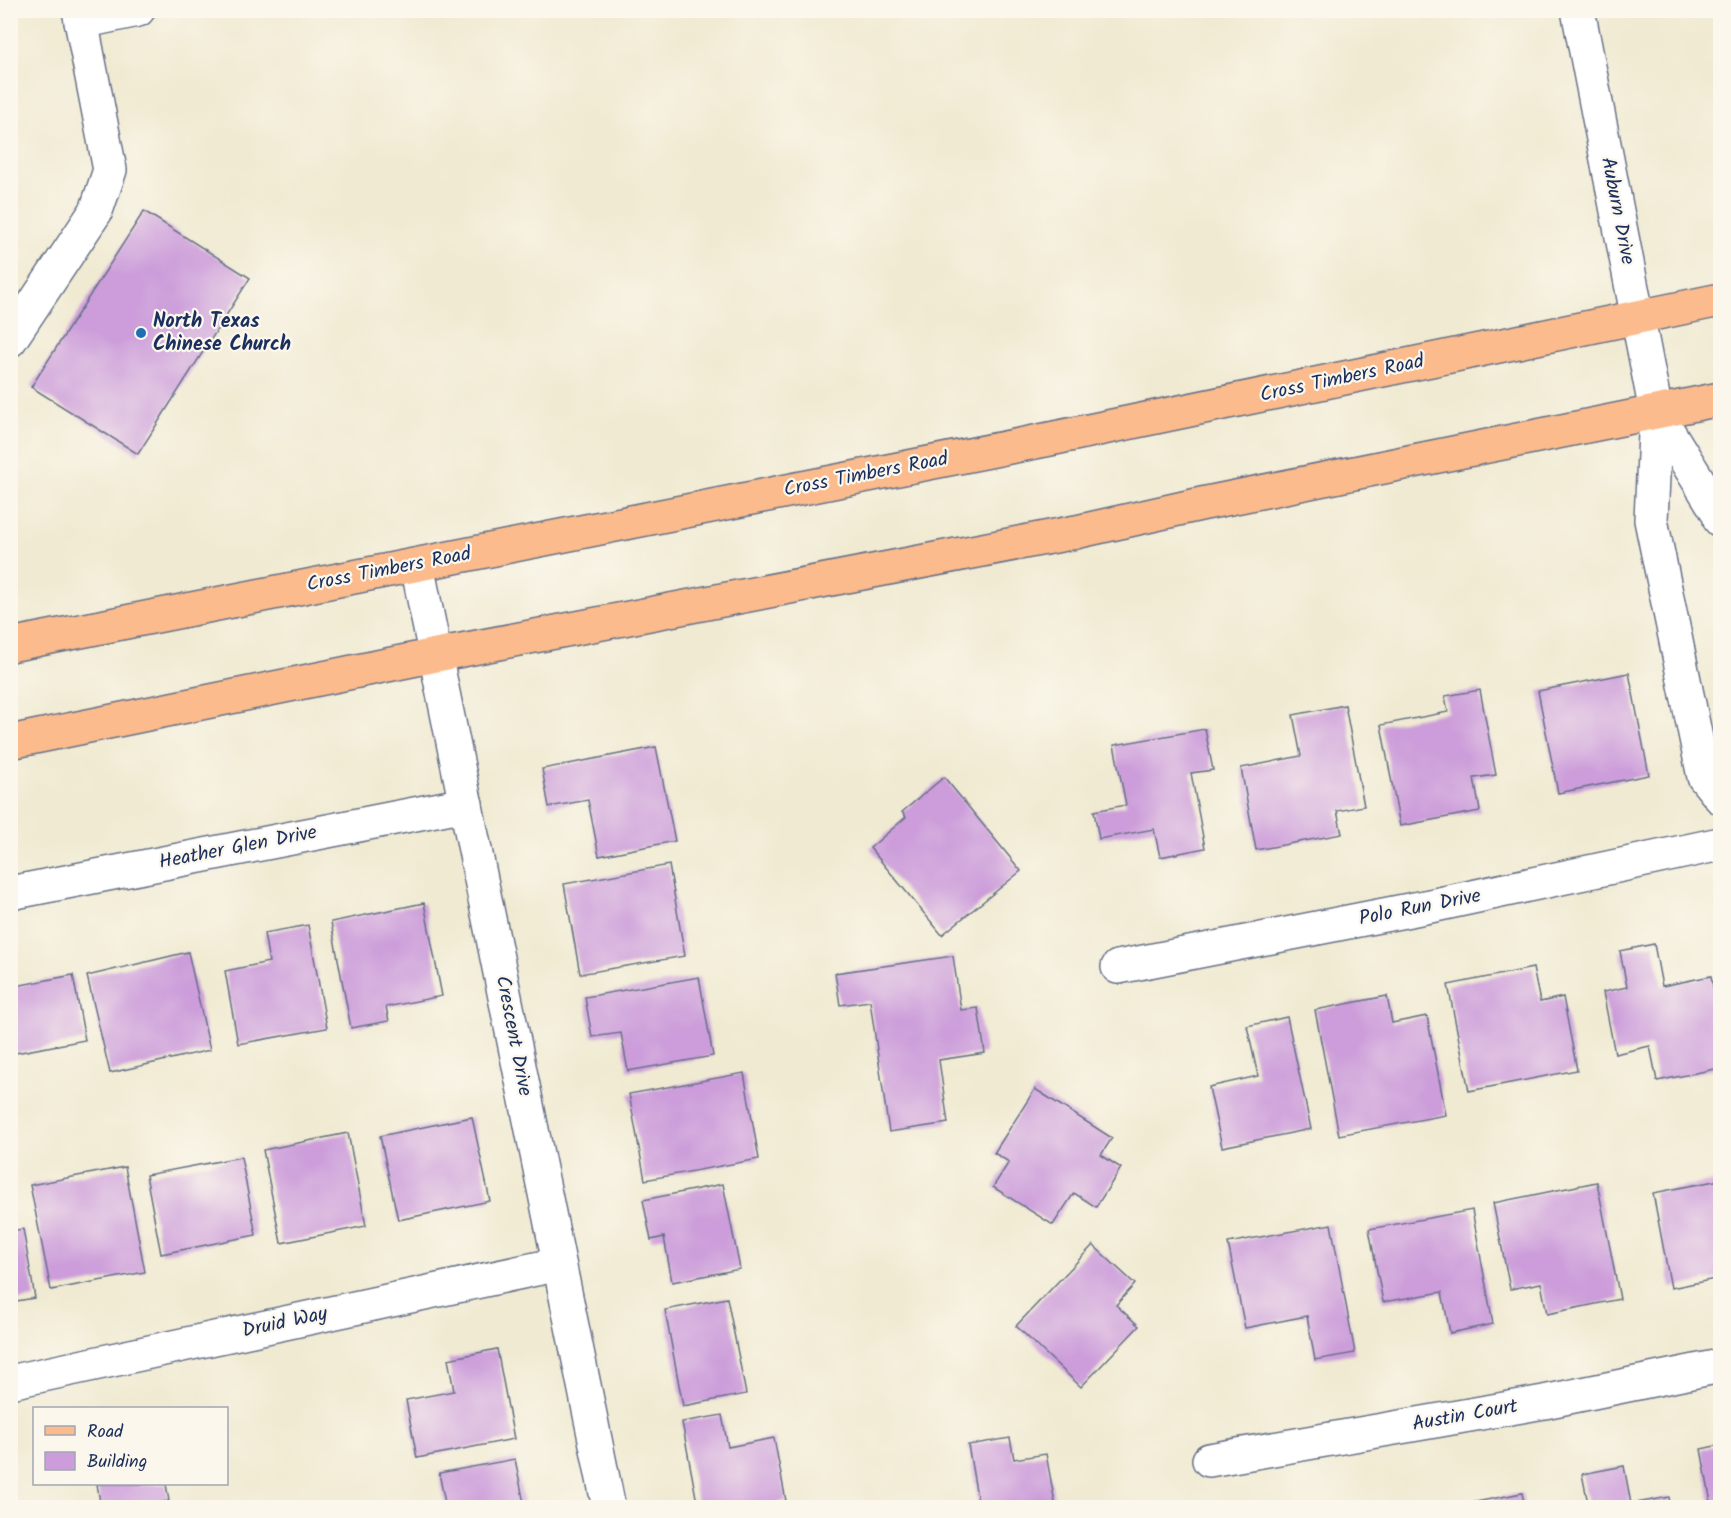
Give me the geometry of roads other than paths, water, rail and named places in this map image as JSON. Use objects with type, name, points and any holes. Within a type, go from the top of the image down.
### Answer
[{"type":"main road","name":"Cross Timbers Road","points":[[10,645],[1050,439],[1720,300]]},
{"type":"main road","points":[[10,742],[436,655],[1076,532],[1201,504],[1720,399]]},
{"type":"street","points":[[10,340],[96,211],[110,170],[80,16],[138,10]]},
{"type":"street","name":"Auburn Drive","points":[[1578,10],[1656,412],[1651,520],[1704,777],[1720,796]]},
{"type":"street","name":"Auburn Drive","points":[[1656,412],[1719,514],[1720,520]]},
{"type":"street","name":"Crescent Drive","points":[[417,565],[609,1508]]},
{"type":"street","name":"Heather Glen Drive","points":[[10,892],[466,804]]},
{"type":"street","name":"Polo Run Drive","points":[[1118,967],[1423,908],[1720,844]]},
{"type":"street","name":"Druid Way","points":[[10,1382],[559,1264]]},
{"type":"street","name":"Austin Court","points":[[1209,1460],[1544,1402],[1720,1366]]},
{"type":"place","name":"North Texas Chinese Church","points":[[141,333]]}]
